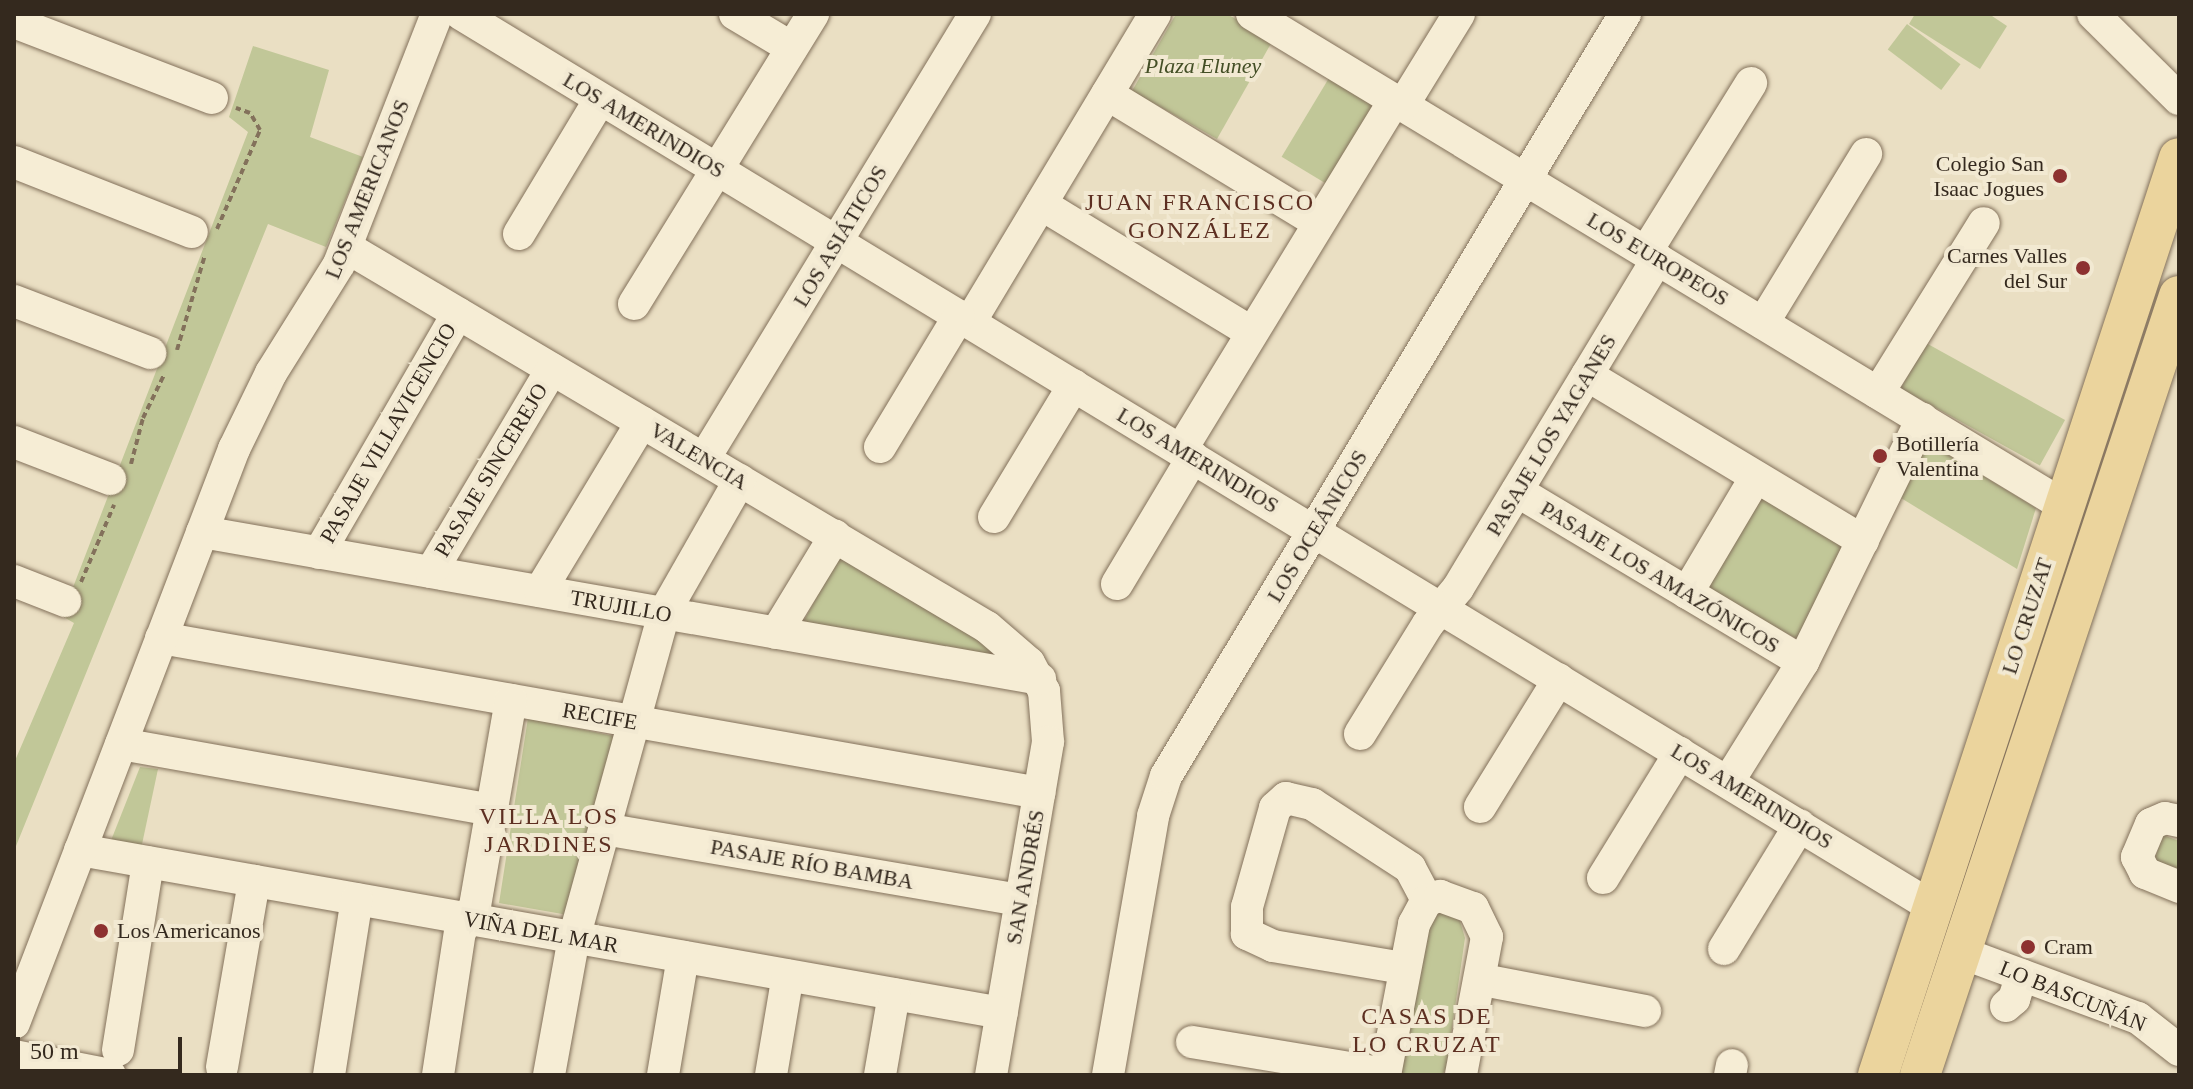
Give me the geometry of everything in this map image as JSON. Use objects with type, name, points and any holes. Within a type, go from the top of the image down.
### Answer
[{"type":"main road","name":"LO CRUZAT","points":[[1878,1075],[2179,158]]},
{"type":"main road","name":"LO CRUZAT","points":[[1920,1075],[2179,296]]},
{"type":"main road","points":[[1966,808],[1988,805],[2006,819]]},
{"type":"street","name":"LOS AMERICANOS","points":[[14,1023],[202,532],[257,398],[346,247],[437,14]]},
{"type":"street","name":"LOS AMERINDIOS","points":[[461,14],[1934,908]]},
{"type":"street","points":[[735,14],[792,48]]},
{"type":"street","points":[[634,304],[813,14]]},
{"type":"street","name":"LOS ASIÁTICOS","points":[[704,459],[975,14]]},
{"type":"street","points":[[880,447],[1041,204],[1155,14]]},
{"type":"street","name":"LOS EUROPEOS","points":[[1252,14],[1289,23],[1399,103],[2063,505]]},
{"type":"street","points":[[1117,584],[1252,333],[1319,223],[1459,14]]},
{"type":"street","name":"LOS OCEÁNICOS","points":[[1108,1075],[1159,795],[1176,758],[1625,14]]},
{"type":"street","points":[[2093,14],[2179,99]]},
{"type":"street","points":[[14,22],[212,98]]},
{"type":"street","name":"PASAJE LOS YAGANES","points":[[1360,734],[1517,491],[1587,375],[1651,255],[1751,83]]},
{"type":"street","points":[[1107,94],[1319,223]]},
{"type":"street","points":[[519,234],[600,99]]},
{"type":"street","points":[[1763,323],[1866,154]]},
{"type":"street","points":[[14,162],[192,232]]},
{"type":"street","points":[[1041,204],[1252,333]]},
{"type":"street","points":[[1878,393],[1984,223]]},
{"type":"street","name":"VALENCIA","points":[[346,247],[1003,637],[1040,679]]},
{"type":"street","points":[[14,301],[150,353]]},
{"type":"street","name":"PASAJE VILLAVICENCIO","points":[[319,553],[458,313]]},
{"type":"street","name":"PASAJE SINCEREJO","points":[[431,572],[552,369]]},
{"type":"street","points":[[1587,375],[1863,541]]},
{"type":"street","points":[[994,517],[1074,385]]},
{"type":"street","points":[[1728,782],[1803,662],[1922,419]]},
{"type":"street","points":[[540,591],[642,422]]},
{"type":"street","points":[[14,442],[110,479]]},
{"type":"street","points":[[1687,593],[1756,477]]},
{"type":"street","points":[[549,1075],[574,938],[664,613],[740,480]]},
{"type":"street","name":"PASAJE LOS AMAZÓNICOS","points":[[1517,491],[1803,662]]},
{"type":"street","name":"TRUJILLO","points":[[202,532],[1040,679]]},
{"type":"street","points":[[776,633],[835,536]]},
{"type":"street","points":[[14,581],[65,601]]},
{"type":"street","name":"RECIFE","points":[[161,638],[1039,793]]},
{"type":"street","name":"SAN ANDRÉS","points":[[991,1075],[1048,723],[1040,679]]},
{"type":"street","points":[[1480,807],[1559,679]]},
{"type":"street","points":[[438,1075],[460,932],[475,906],[511,700]]},
{"type":"street","points":[[121,744],[492,810]]},
{"type":"street","points":[[1603,878],[1680,753]]},
{"type":"street","points":[[1403,968],[1273,946],[1247,934],[1247,907],[1270,818],[1286,798],[1312,804],[1410,868],[1427,900]]},
{"type":"street","points":[[2179,821],[2165,818],[2151,824],[2137,857],[2145,873],[2179,887]]},
{"type":"street","points":[[1724,949],[1800,825]]},
{"type":"street","name":"PASAJE RÍO BAMBA","points":[[604,829],[1021,900]]},
{"type":"street","name":"VIÑA DEL MAR","points":[[80,850],[1002,1013]]},
{"type":"street","points":[[14,1056],[114,1062],[148,862]]},
{"type":"street","points":[[222,1067],[254,881]]},
{"type":"street","points":[[1427,900],[1454,898],[1481,916],[1487,937],[1483,980],[1461,1075]]},
{"type":"street","points":[[329,1075],[357,899]]},
{"type":"street","points":[[1192,1042],[1385,1074],[1403,968],[1414,924],[1427,900]]},
{"type":"street","name":"LO BASCUÑÁN","points":[[1962,953],[2138,1018],[2179,1050]]},
{"type":"street","points":[[663,1075],[683,957]]},
{"type":"street","points":[[771,1075],[788,975]]},
{"type":"street","points":[[2006,1006],[2014,999],[2022,975]]},
{"type":"street","points":[[1483,980],[1645,1011]]},
{"type":"street","points":[[880,1075],[894,994]]},
{"type":"path","points":[[212,98],[250,113],[260,130]]},
{"type":"green space","name":"Plaza Eluney","points":[[1176,14],[1227,14],[1273,40],[1217,139],[1132,91]]},
{"type":"green space","points":[[1915,14],[1989,14],[2007,26],[1980,69],[1909,24]]},
{"type":"green space","points":[[1907,24],[1961,64],[1941,90],[1888,50]]},
{"type":"green space","points":[[253,46],[329,70],[310,137],[363,157],[326,247],[268,224],[14,851],[14,763],[74,623],[62,616],[248,132],[229,117]]},
{"type":"green space","points":[[1329,78],[1376,106],[1329,185],[1282,157]]},
{"type":"green space","points":[[1926,343],[2065,420],[2040,466],[1901,388]]},
{"type":"green space","points":[[1927,442],[2036,508],[2017,569],[1901,498]]},
{"type":"green space","points":[[1757,491],[1853,544],[1800,641],[1704,587]]},
{"type":"green space","points":[[839,556],[981,639],[1001,664],[801,626]]},
{"type":"green space","points":[[528,718],[618,737],[568,915],[499,903]]},
{"type":"green space","points":[[140,767],[158,769],[141,849],[110,843]]},
{"type":"green space","points":[[2163,835],[2179,841],[2179,878],[2153,864]]},
{"type":"green space","points":[[1425,910],[1449,911],[1459,918],[1465,938],[1446,1069],[1442,1075],[1395,1075]]},
{"type":"place","name":"Colegio San Isaac Jogues","points":[[2060,176]]},
{"type":"place","name":"Carnes Valles del Sur","points":[[2083,268]]},
{"type":"place","name":"Botillería Valentina","points":[[1880,456]]},
{"type":"place","name":"Los Americanos","points":[[101,931]]},
{"type":"place","name":"Cram","points":[[2028,947]]},
{"type":"district","name":"JUAN FRANCISCO GONZÁLEZ","points":[[1200,217]]},
{"type":"district","name":"VILLA LOS JARDINES","points":[[549,831]]},
{"type":"district","name":"CASAS DE LO CRUZAT","points":[[1427,1031]]}]
